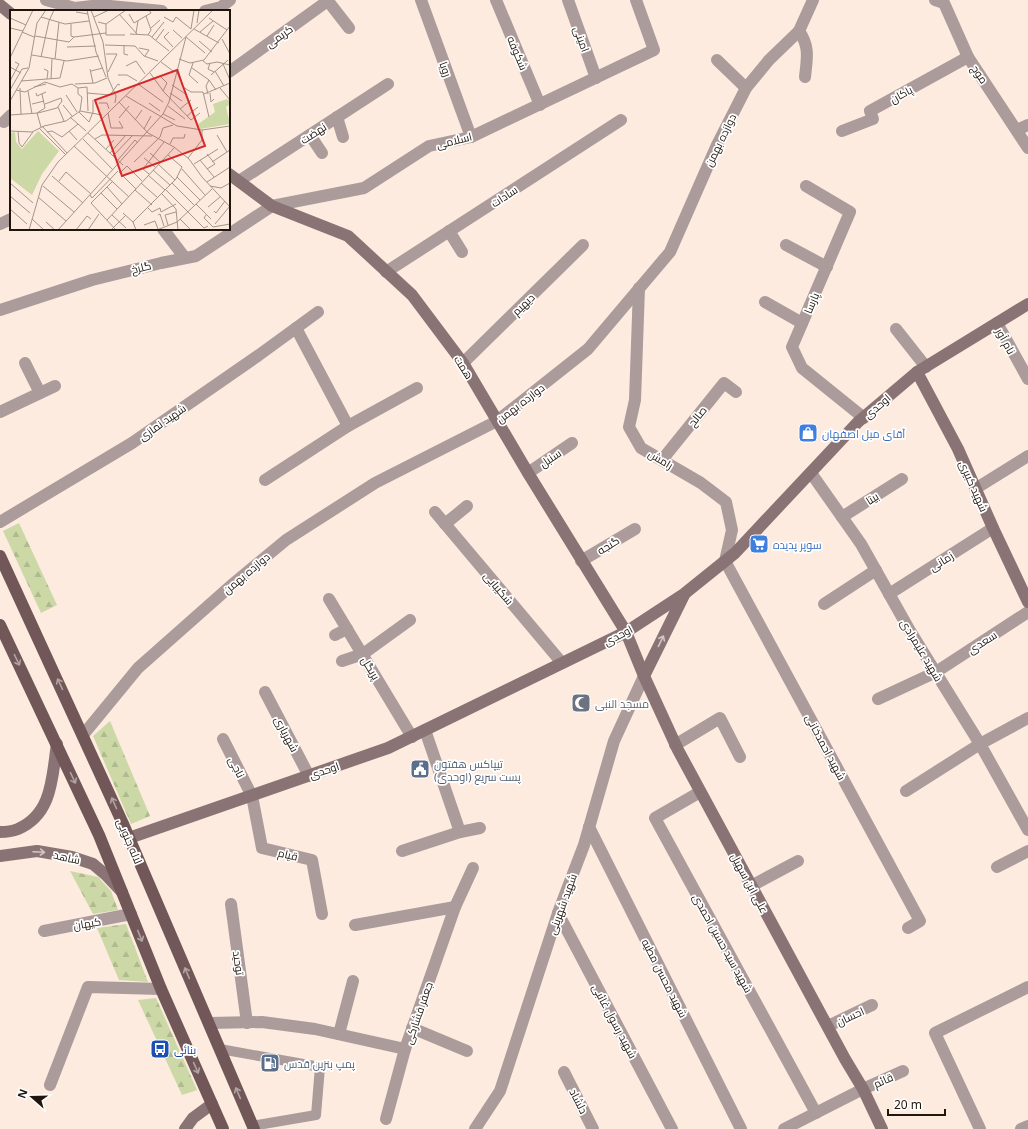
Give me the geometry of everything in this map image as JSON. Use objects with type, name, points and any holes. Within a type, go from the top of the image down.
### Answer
[{"type":"main road","name":"لاله جنوبی","points":[[0,556],[130,838],[253,1127]]},
{"type":"main road","points":[[0,625],[99,835],[161,989],[223,1129]]},
{"type":"street","points":[[46,0],[75,8],[100,5],[151,10]]},
{"type":"street","points":[[157,0],[161,10]]},
{"type":"street","points":[[328,0],[349,28]]},
{"type":"street","name":"کریمی","points":[[230,71],[328,0]]},
{"type":"street","name":"رویا","points":[[421,0],[471,138]]},
{"type":"street","name":"شکوفه","points":[[496,0],[540,105]]},
{"type":"street","name":"امینی","points":[[568,0],[596,78]]},
{"type":"street","name":"اسلامی","points":[[272,206],[364,188],[430,146],[471,138],[654,50],[636,0]]},
{"type":"street","name":"دوازده بهمن","points":[[83,735],[138,668],[234,583],[286,540],[375,483],[497,421],[588,350],[670,252],[717,145],[746,88],[769,60],[799,31],[813,0]]},
{"type":"street","name":"موج","points":[[941,1],[968,57],[1028,148]]},
{"type":"street","points":[[207,10],[223,2]]},
{"type":"street","points":[[0,5],[10,13]]},
{"type":"street","points":[[799,31],[804,39],[807,51],[805,77]]},
{"type":"street","name":"پاکان","points":[[842,131],[873,119],[870,110],[968,57]]},
{"type":"street","points":[[717,60],[746,88]]},
{"type":"street","name":"نهضت","points":[[234,178],[310,135],[388,84]]},
{"type":"street","points":[[337,117],[343,137]]},
{"type":"street","name":"سادات","points":[[386,272],[621,120]]},
{"type":"street","points":[[1016,130],[1028,125]]},
{"type":"street","points":[[310,135],[322,152]]},
{"type":"street","name":"همت","points":[[234,178],[272,206],[348,236],[412,295],[463,363],[528,473],[626,632]]},
{"type":"street","name":"پارسا","points":[[806,186],[850,212],[792,348],[802,368],[864,418]]},
{"type":"street","name":"گلرخ","points":[[0,310],[92,280],[196,256],[272,206]]},
{"type":"street","points":[[0,224],[10,219]]},
{"type":"street","points":[[164,230],[185,258]]},
{"type":"street","points":[[449,231],[462,252]]},
{"type":"street","name":"دیهیم","points":[[463,363],[583,245]]},
{"type":"street","points":[[786,245],[827,267]]},
{"type":"street","name":"رامش","points":[[639,288],[635,392],[629,427],[641,448],[701,483],[726,502],[732,530],[725,561]]},
{"type":"street","points":[[765,302],[802,323]]},
{"type":"street","name":"اوحدی","points":[[130,838],[388,748],[626,632],[684,594],[735,553],[864,418],[921,369],[1028,304]]},
{"type":"street","name":"شهید نمازی","points":[[0,522],[132,443],[318,312]]},
{"type":"street","name":"نام آور","points":[[997,323],[1028,379]]},
{"type":"street","points":[[296,328],[348,426]]},
{"type":"street","points":[[896,330],[921,369]]},
{"type":"street","points":[[25,363],[40,393]]},
{"type":"street","name":"شهید کبیری","points":[[921,369],[1028,602]]},
{"type":"street","name":"صالح","points":[[662,460],[724,383],[736,392]]},
{"type":"street","points":[[0,412],[56,386]]},
{"type":"street","points":[[265,480],[348,426],[417,388]]},
{"type":"street","name":"سنبل","points":[[528,473],[572,443]]},
{"type":"street","points":[[975,488],[1028,456]]},
{"type":"street","name":"شهید علیمرادی","points":[[811,472],[861,544],[889,594],[980,744],[1028,830]]},
{"type":"street","name":"بیتا","points":[[842,517],[902,479]]},
{"type":"street","points":[[445,524],[467,506]]},
{"type":"street","name":"شکیبایی","points":[[435,512],[562,663]]},
{"type":"street","name":"زمانی","points":[[889,594],[993,528]]},
{"type":"street","name":"گنجه","points":[[581,560],[635,529]]},
{"type":"street","name":"شهید احمدخانی","points":[[725,561],[920,921],[908,928]]},
{"type":"street","points":[[824,604],[876,570]]},
{"type":"street","points":[[644,676],[684,594]]},
{"type":"street","name":"پریگل","points":[[328,600],[363,654],[412,736]]},
{"type":"street","name":"سعدی","points":[[878,699],[936,672],[1028,612]]},
{"type":"street","points":[[342,661],[363,654],[410,620]]},
{"type":"street","points":[[336,635],[347,629]]},
{"type":"street","name":"علی ابن سهیل","points":[[626,632],[675,745],[863,1089],[882,1129]]},
{"type":"street","name":"شهید شهرینی","points":[[476,1129],[500,1091],[558,912],[584,845],[614,741],[644,676]]},
{"type":"street","name":"شهریاری","points":[[265,692],[309,776]]},
{"type":"street","points":[[675,745],[720,718],[740,757]]},
{"type":"street","points":[[906,790],[980,744],[1028,718]]},
{"type":"street","points":[[425,730],[460,832]]},
{"type":"street","name":"ناجی","points":[[223,739],[252,796]]},
{"type":"street","points":[[0,832],[17,830],[34,820],[42,810],[50,787],[57,744]]},
{"type":"street","name":"شهید سید حسین احمدی","points":[[700,792],[655,818],[816,1113]]},
{"type":"street","name":"قیام","points":[[252,796],[262,848],[312,860],[322,914]]},
{"type":"street","name":"شهید محسن مطیه","points":[[589,827],[741,1129]]},
{"type":"street","points":[[402,851],[460,832],[480,828]]},
{"type":"street","name":"شاهد","points":[[0,856],[37,851],[72,857],[93,864],[123,893]]},
{"type":"street","points":[[997,867],[1028,851]]},
{"type":"street","points":[[751,886],[798,861]]},
{"type":"street","name":"جعفر فشارکی","points":[[209,1023],[262,1022],[315,1029],[405,1049],[455,907],[473,868]]},
{"type":"street","name":"توحید","points":[[231,904],[247,1023]]},
{"type":"street","points":[[355,925],[455,907]]},
{"type":"street","name":"شهید رسول غائبی","points":[[558,912],[672,1129]]},
{"type":"street","name":"کیهان","points":[[44,931],[132,914]]},
{"type":"street","points":[[338,1034],[353,981]]},
{"type":"street","points":[[50,1085],[88,987],[161,989]]},
{"type":"street","points":[[980,1129],[935,1033],[1028,987]]},
{"type":"street","name":"احسان","points":[[828,1026],[872,1005]]},
{"type":"street","points":[[412,1028],[467,1051]]},
{"type":"street","points":[[386,1119],[405,1049]]},
{"type":"street","name":"قائم","points":[[784,1129],[863,1089],[903,1071]]},
{"type":"street","name":"دلشاد","points":[[564,1072],[593,1129]]},
{"type":"street","points":[[185,1129],[193,1118],[212,1104]]},
{"type":"street","points":[[1022,1129],[1028,1126]]},
{"type":"lane","points":[[220,1049],[320,1067],[316,1115],[253,1127]]},
{"type":"green space","points":[[19,523],[57,605],[41,613],[3,531]]},
{"type":"green space","points":[[110,721],[150,816],[131,824],[93,736]]},
{"type":"green space","points":[[70,871],[98,877],[111,891],[118,910],[93,914]]},
{"type":"green space","points":[[126,924],[148,982],[119,980],[97,928]]},
{"type":"green space","points":[[156,998],[197,1090],[182,1095],[138,1000]]},
{"type":"place","name":"آقای مبل اصفهان","points":[[808,433]]},
{"type":"place","name":"سوپر پدیده","points":[[759,544]]},
{"type":"place","name":"مسجد النبی","points":[[581,703]]},
{"type":"place","name":"تیپاکس هفتون (اوحدی) پست سریع","points":[[420,769]]},
{"type":"place","name":"بنائی","points":[[160,1049]]},
{"type":"place","name":"پمپ بنزین قدس","points":[[270,1063]]}]
